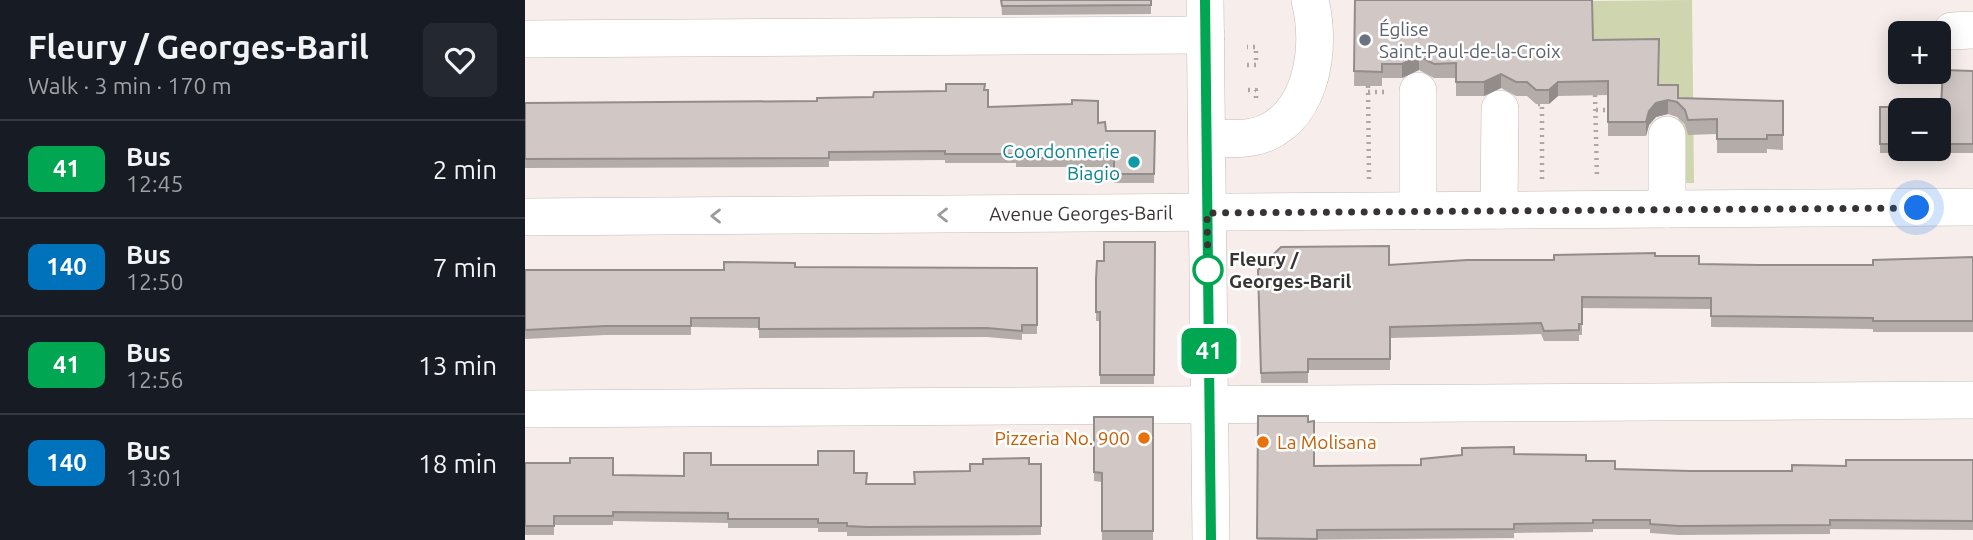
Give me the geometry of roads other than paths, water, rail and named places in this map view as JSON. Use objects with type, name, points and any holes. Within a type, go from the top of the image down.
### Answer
[{"type":"street","points":[[1207,138],[1264,134],[1281,122],[1296,105],[1313,67],[1315,32],[1310,0]]},
{"type":"street","points":[[525,39],[1206,17],[1211,540]]},
{"type":"street","points":[[1418,90],[1418,211]]},
{"type":"street","points":[[1500,109],[1500,211]]},
{"type":"street","points":[[1667,135],[1667,209]]},
{"type":"street","name":"Avenue Georges-Baril","points":[[525,217],[1973,207]]},
{"type":"street","points":[[525,409],[1973,400]]},
{"type":"place","name":"Église Saint-Paul-de-la-Croix","points":[[1365,40]]},
{"type":"place","name":"Coordonnerie Biagio","points":[[1134,162]]},
{"type":"place","name":"Fleury / Georges-Baril","points":[[1208,270]]},
{"type":"place","name":"Pizzeria No. 900","points":[[1144,438]]},
{"type":"place","name":"La Molisana","points":[[1263,442]]}]
